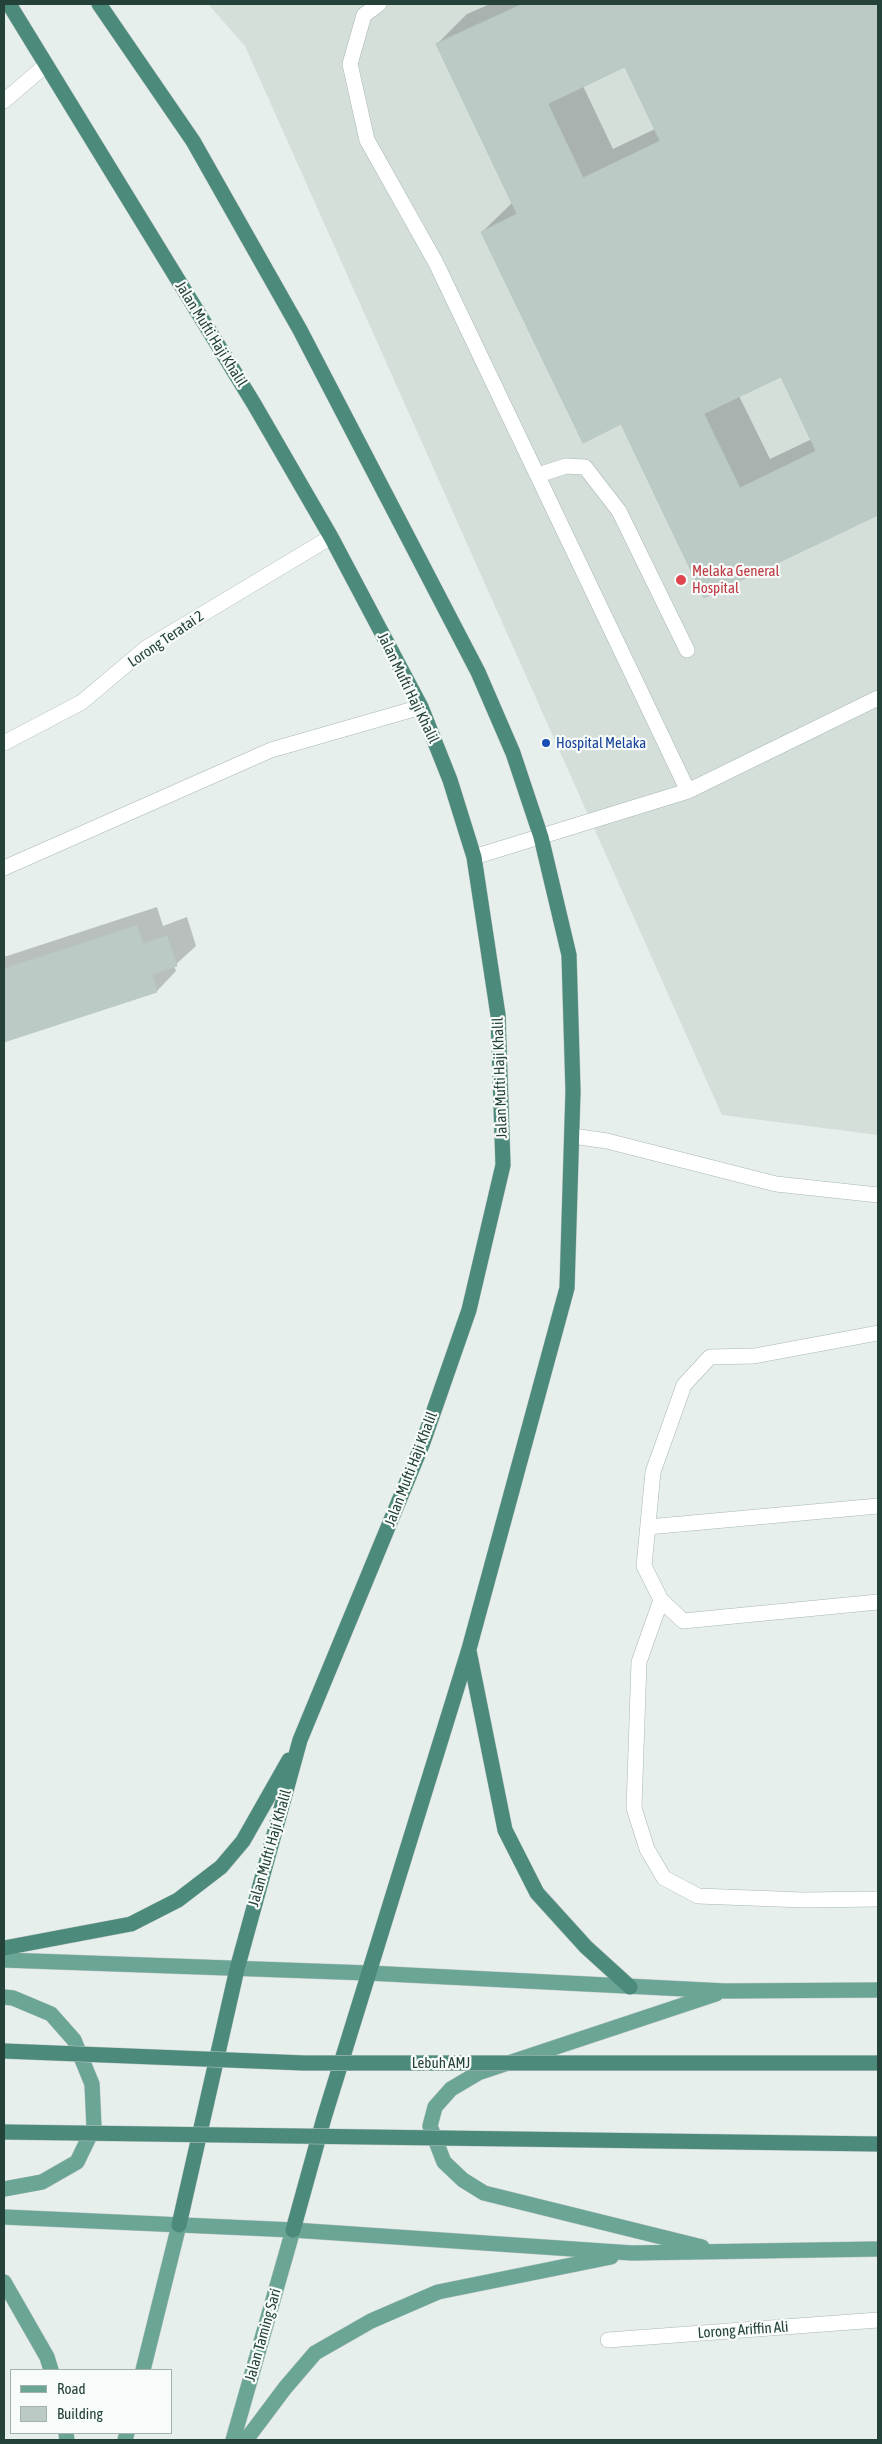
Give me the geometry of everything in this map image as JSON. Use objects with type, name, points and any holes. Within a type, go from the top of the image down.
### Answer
[{"type":"highway","name":"Jalan Mufti Haji Khalil","points":[[9,4],[254,404],[331,537],[421,707],[450,780],[474,857],[498,1015],[503,1165],[469,1310],[422,1445],[300,1740],[237,1969],[179,2225]]},
{"type":"highway","points":[[99,4],[193,141],[314,355],[478,672],[513,753],[541,837],[569,955],[573,1091],[567,1288],[469,1649],[324,2118],[293,2230]]},
{"type":"highway","points":[[469,1649],[505,1830],[537,1893],[586,1948],[630,1988]]},
{"type":"highway","points":[[4,1948],[130,1924],[178,1900],[221,1867],[243,1841],[300,1740]]},
{"type":"highway","name":"Lebuh AMJ","points":[[4,2051],[304,2063],[878,2063]]},
{"type":"highway","points":[[4,2132],[878,2144]]},
{"type":"main road","points":[[4,1960],[368,1973],[630,1988],[724,1991],[878,1990]]},
{"type":"main road","points":[[720,2251],[484,2193],[463,2180],[444,2162],[430,2126],[435,2107],[451,2089],[478,2073],[724,1991]]},
{"type":"main road","points":[[4,1997],[13,1998],[51,2014],[74,2040],[92,2084],[94,2127],[77,2162],[42,2182],[4,2189]]},
{"type":"main road","points":[[4,2217],[293,2230],[632,2253],[878,2249]]},
{"type":"main road","points":[[143,2369],[179,2225]]},
{"type":"main road","name":"Jalan Taming Sari","points":[[232,2440],[293,2230]]},
{"type":"main road","points":[[246,2440],[285,2388],[315,2353],[371,2321],[438,2292],[632,2253]]},
{"type":"main road","points":[[4,2282],[47,2357],[51,2369]]},
{"type":"street","points":[[379,4],[364,15],[350,64],[367,140],[436,263],[688,791]]},
{"type":"street","points":[[4,101],[46,66]]},
{"type":"street","points":[[538,476],[566,466],[585,467],[619,511],[686,650]]},
{"type":"street","name":"Lorong Teratai 2","points":[[4,743],[82,702],[146,648],[331,537]]},
{"type":"street","points":[[474,857],[688,791],[878,698]]},
{"type":"street","points":[[4,868],[271,750],[421,707]]},
{"type":"street","points":[[572,1136],[608,1142],[776,1184],[878,1195]]},
{"type":"street","points":[[878,1332],[754,1356],[710,1357],[684,1385],[653,1472],[644,1566],[660,1600],[683,1621],[878,1602]]},
{"type":"street","points":[[648,1527],[878,1506]]},
{"type":"street","points":[[660,1600],[639,1662],[634,1808],[647,1849],[664,1878],[698,1896],[804,1900],[878,1900]]},
{"type":"street","name":"Lorong Ariffin Ali","points":[[608,2340],[878,2320]]},
{"type":"shaded area","name":"Melaka General Hospital","points":[[208,4],[878,4],[878,1135],[722,1115],[245,46]]},
{"type":"building","points":[[523,4],[878,4],[878,515],[704,598],[621,424],[583,443],[481,232],[517,214],[436,44]],"holes":[[[625,67],[660,141],[583,178],[548,104]],[[781,377],[816,451],[740,488],[704,414]]]},
{"type":"building","points":[[137,926],[143,944],[167,936],[177,966],[152,974],[157,992],[4,1042],[4,969]]},
{"type":"place","name":"Melaka General Hospital","points":[[681,580]]},
{"type":"place","name":"Hospital Melaka","points":[[546,743]]}]
